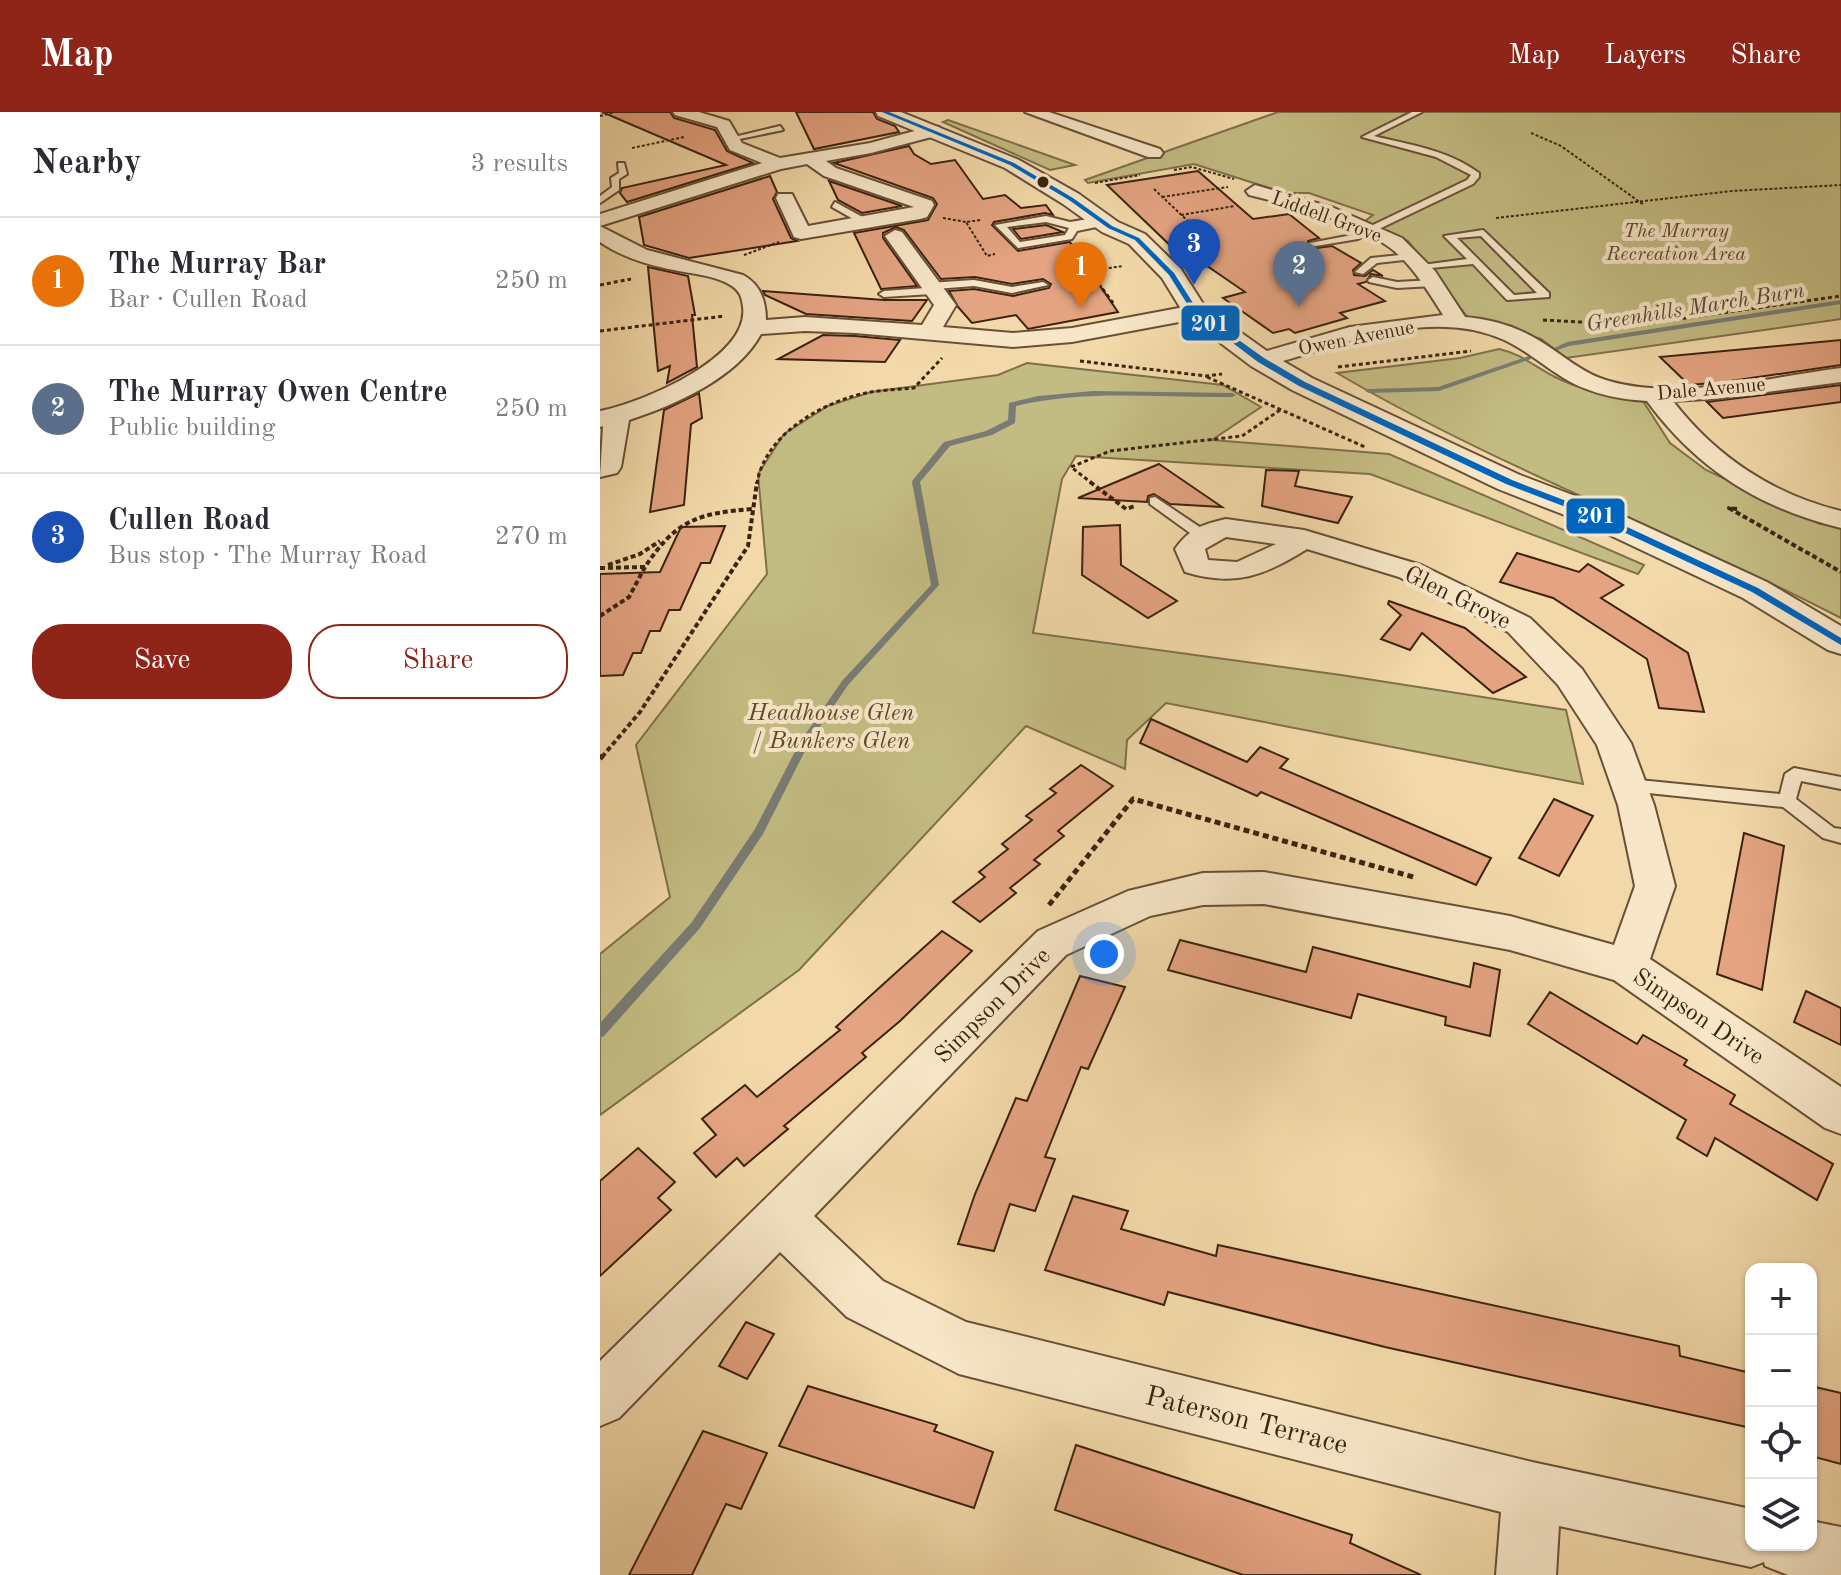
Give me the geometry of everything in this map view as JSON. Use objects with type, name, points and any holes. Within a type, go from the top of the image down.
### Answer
[{"type":"street","points":[[681,112],[723,124],[736,146],[778,164]]},
{"type":"street","points":[[885,112],[1012,164],[1071,199],[1105,224],[1117,242],[1150,277],[1189,303],[1261,360],[1326,384],[1509,482],[1592,514],[1755,590],[1841,642]]},
{"type":"street","points":[[1033,112],[1154,153]]},
{"type":"street","points":[[600,220],[778,164],[813,160],[933,131]]},
{"type":"street","points":[[1107,157],[1136,147]]},
{"type":"street","points":[[785,198],[801,233],[920,213],[925,205],[830,172],[813,160]]},
{"type":"street","name":"Liddell Grove","points":[[1251,188],[1395,241],[1434,283],[1454,315],[1453,321]]},
{"type":"street","points":[[600,232],[632,252],[684,266],[712,269],[744,284],[755,302],[755,328],[733,356],[669,394],[608,417],[608,467],[600,469]]},
{"type":"street","points":[[895,236],[945,305],[929,332]]},
{"type":"street","points":[[755,328],[805,324],[1013,340],[1108,333],[1189,303]]},
{"type":"street","name":"Owen Avenue","points":[[1261,360],[1365,331],[1453,321]]},
{"type":"street","name":"Dale Avenue","points":[[1453,321],[1504,331],[1522,339],[1568,373],[1606,388],[1656,396],[1841,375]]},
{"type":"street","points":[[1656,396],[1677,427],[1712,459],[1783,501],[1818,515],[1841,520]]},
{"type":"street","name":"Glen Grove","points":[[1202,535],[1226,528],[1240,528],[1304,539],[1410,571],[1519,625],[1570,677],[1614,743],[1629,785],[1655,886],[1627,966]]},
{"type":"street","points":[[1202,535],[1190,549],[1190,558],[1195,566],[1216,572],[1238,572],[1258,566],[1304,539]]},
{"type":"street","name":"Simpson Drive","points":[[600,1399],[1052,943],[1142,902],[1203,889],[1264,888],[1510,933],[1627,966],[1841,1113]]},
{"type":"street","name":"Paterson Terrace","points":[[781,1219],[865,1299],[959,1347],[1532,1491],[1745,1537]]},
{"type":"street","points":[[1526,1575],[1532,1491]]},
{"type":"street","points":[[1814,1551],[1841,1557]]},
{"type":"lane","points":[[1313,245],[1355,237],[1470,182],[1476,175],[1466,166],[1441,157],[1366,137],[1418,112]]},
{"type":"lane","points":[[728,133],[780,128]]},
{"type":"lane","points":[[600,200],[616,188],[615,178],[623,174],[621,165]]},
{"type":"lane","points":[[835,205],[865,222]]},
{"type":"lane","points":[[1046,219],[1070,225],[1105,224],[1073,229],[1069,237],[1018,245],[1000,225],[1046,219]]},
{"type":"lane","points":[[1360,272],[1374,260],[1475,261],[1511,298],[1545,295],[1483,233],[1449,236],[1475,261]]},
{"type":"lane","points":[[1373,280],[1397,285],[1434,283]]},
{"type":"lane","points":[[884,294],[974,283],[1012,290],[1043,285]]},
{"type":"lane","points":[[1155,501],[1202,535]]},
{"type":"lane","points":[[1787,801],[1794,774],[1841,783]]},
{"type":"lane","points":[[1629,785],[1787,801],[1829,833],[1841,836]]},
{"type":"path","points":[[600,116],[615,112]]},
{"type":"path","points":[[629,149],[728,133]]},
{"type":"path","points":[[1531,133],[1561,146],[1644,205]]},
{"type":"path","points":[[1166,171],[1192,167],[1251,188]]},
{"type":"path","points":[[1086,185],[1152,173]]},
{"type":"path","points":[[1493,218],[1732,191],[1840,186]]},
{"type":"path","points":[[1162,197],[1251,188]]},
{"type":"path","points":[[1154,189],[1192,225]]},
{"type":"path","points":[[1181,215],[1280,199]]},
{"type":"path","points":[[993,217],[966,222],[987,256],[995,254]]},
{"type":"path","points":[[1070,247],[1113,303]]},
{"type":"path","points":[[1089,271],[1115,266]]},
{"type":"path","points":[[1531,319],[1636,325],[1841,296]]},
{"type":"path","points":[[600,331],[726,315]]},
{"type":"path","points":[[600,759],[640,712],[748,546],[758,474],[766,456],[784,434],[828,406],[848,398],[871,392],[914,388],[961,337]]},
{"type":"path","points":[[1326,384],[1358,364],[1470,351]]},
{"type":"path","points":[[1076,361],[1206,376],[1222,374]]},
{"type":"path","points":[[1206,376],[1361,448],[1371,447]]},
{"type":"path","points":[[1155,501],[1126,509],[1071,467],[1110,451],[1242,436],[1280,410]]},
{"type":"path","points":[[601,568],[640,554],[683,522],[714,512],[753,509]]},
{"type":"path","points":[[600,616],[630,597],[642,581],[645,567],[661,540]]},
{"type":"path","points":[[601,568],[645,567]]},
{"type":"green space","name":"The Murray Recreation Area","points":[[1278,112],[1841,112],[1841,319],[1566,358],[1541,339],[1469,319],[1408,241],[1365,221],[1373,215],[1309,193],[1285,193],[1194,164],[1088,183],[1085,180]]},
{"type":"green space","points":[[948,120],[1075,165],[1050,170],[943,122]]},
{"type":"green space","points":[[1499,349],[1515,354],[1576,386],[1641,398],[1670,443],[1706,470],[1820,524],[1841,525],[1841,618],[1523,470],[1337,373],[1460,358]]},
{"type":"green space","name":"Headhouse Glen / Bunkers Glen","points":[[1027,363],[1223,385],[1261,407],[1212,440],[1389,454],[1644,565],[1638,574],[1370,474],[1076,456],[1062,479],[1033,633],[1341,675],[1566,710],[1583,784],[1166,703],[1127,740],[1125,769],[1026,726],[799,970],[600,1115],[600,954],[670,897],[636,745],[767,574],[758,474],[784,434],[828,406],[871,392],[998,375]]},
{"type":"building","points":[[602,112],[670,112],[674,118],[715,130],[727,151],[753,163],[627,202],[620,193],[622,188],[726,165]]},
{"type":"building","points":[[796,112],[873,112],[877,119],[895,126],[899,132],[814,149]]},
{"type":"building","points":[[909,146],[914,154],[931,164],[955,160],[983,199],[1005,195],[1021,208],[1046,205],[1053,215],[1045,213],[994,222],[992,225],[1018,251],[1070,242],[1118,312],[1028,329],[1016,315],[972,323],[949,291],[974,289],[1013,296],[1049,288],[1051,284],[1043,279],[1012,284],[975,277],[941,279],[904,230],[896,227],[883,233],[883,238],[917,286],[881,289],[854,233],[928,220],[937,204],[933,198],[834,163]]},
{"type":"building","points":[[1198,171],[1253,219],[1289,214],[1319,238],[1308,241],[1308,249],[1332,246],[1361,263],[1353,270],[1354,275],[1365,276],[1373,270],[1383,276],[1371,274],[1366,282],[1358,284],[1385,301],[1340,313],[1347,318],[1295,333],[1289,329],[1273,333],[1223,298],[1245,292],[1181,248],[1175,250],[1107,185]]},
{"type":"building","points":[[770,176],[777,192],[773,199],[791,238],[797,241],[689,258],[644,245],[639,217]]},
{"type":"building","points":[[829,181],[902,206],[862,213],[838,200]]},
{"type":"building","points":[[1046,225],[1063,232],[1021,239],[1013,229]]},
{"type":"building","points":[[648,267],[688,276],[695,315],[692,315],[697,367],[667,383],[670,366],[658,371]]},
{"type":"building","points":[[763,291],[927,300],[912,321],[806,314],[765,295]]},
{"type":"building","points":[[823,335],[900,340],[885,362],[778,359]]},
{"type":"building","points":[[1841,340],[1841,365],[1724,382],[1689,385],[1660,357]]},
{"type":"building","points":[[1841,385],[1841,402],[1723,418],[1707,402]]},
{"type":"building","points":[[699,393],[702,418],[691,424],[684,505],[650,512],[664,410]]},
{"type":"building","points":[[1159,464],[1222,507],[1170,504],[1154,494],[1148,496],[1147,502],[1078,498]]},
{"type":"building","points":[[1266,470],[1299,471],[1295,486],[1352,497],[1338,523],[1262,506]]},
{"type":"building","points":[[1120,525],[1121,565],[1177,601],[1148,618],[1082,575],[1083,527]]},
{"type":"building","points":[[725,526],[710,563],[701,563],[680,610],[669,610],[660,631],[650,631],[641,653],[633,653],[623,675],[600,676],[600,574],[660,572],[681,527]]},
{"type":"building","points":[[1517,553],[1579,572],[1588,564],[1623,585],[1601,598],[1688,653],[1704,712],[1659,708],[1647,659],[1553,598],[1500,582]]},
{"type":"building","points":[[1389,601],[1465,628],[1526,677],[1493,693],[1422,633],[1410,650],[1381,639],[1401,615],[1388,604]]},
{"type":"building","points":[[1151,719],[1247,762],[1260,747],[1288,759],[1280,768],[1491,858],[1476,885],[1261,792],[1257,796],[1140,743]]},
{"type":"building","points":[[1081,765],[1113,786],[1058,831],[1064,836],[1034,860],[1040,864],[1010,888],[1016,893],[980,922],[953,902],[985,877],[979,872],[1008,849],[1002,844],[1032,820],[1026,816],[1056,793],[1050,789]]},
{"type":"building","points":[[1554,799],[1593,816],[1559,876],[1519,858]]},
{"type":"building","points":[[1744,833],[1784,846],[1762,990],[1717,974]]},
{"type":"building","points":[[942,931],[972,951],[862,1053],[866,1057],[784,1126],[788,1129],[744,1166],[737,1158],[716,1177],[694,1153],[716,1135],[702,1119],[745,1085],[757,1097],[840,1030],[836,1027]]},
{"type":"building","points":[[1180,940],[1306,972],[1313,947],[1470,987],[1474,963],[1500,970],[1490,1036],[1445,1025],[1446,1017],[1358,994],[1351,1018],[1168,970]]},
{"type":"building","points":[[1080,976],[1125,987],[1088,1069],[1081,1067],[1045,1157],[1055,1159],[1035,1211],[1010,1204],[994,1251],[958,1244],[975,1194],[1016,1098],[1027,1101]]},
{"type":"building","points":[[1806,991],[1841,1008],[1841,1045],[1794,1022]]},
{"type":"building","points":[[1550,992],[1637,1044],[1643,1035],[1687,1060],[1684,1065],[1735,1095],[1730,1104],[1833,1164],[1817,1200],[1715,1138],[1707,1156],[1677,1138],[1686,1120],[1528,1024]]},
{"type":"building","points":[[638,1148],[675,1182],[658,1198],[671,1210],[600,1276],[600,1181]]},
{"type":"building","points":[[1073,1196],[1128,1211],[1121,1229],[1216,1256],[1218,1245],[1679,1346],[1680,1356],[1745,1372],[1745,1427],[1385,1347],[1168,1292],[1164,1305],[1045,1270]]},
{"type":"building","points":[[746,1322],[774,1334],[747,1379],[719,1366]]},
{"type":"building","points":[[808,1386],[937,1425],[934,1431],[993,1452],[974,1508],[779,1446]]},
{"type":"building","points":[[1817,1387],[1841,1393],[1841,1464],[1817,1458]]},
{"type":"building","points":[[703,1431],[767,1453],[741,1509],[726,1504],[692,1575],[629,1575]]},
{"type":"building","points":[[1076,1445],[1352,1535],[1350,1543],[1421,1575],[1243,1575],[1055,1510]]},
{"type":"waterway","name":"Greenhills March Burn","points":[[1555,349],[1567,344],[1841,302]]},
{"type":"waterway","name":"Greenhills March Burn","points":[[1369,391],[1439,389],[1529,358]]},
{"type":"waterway","name":"Greenhills March Burn","points":[[600,1032],[696,925],[759,831],[805,742],[845,683],[935,585],[916,482],[947,444],[989,433],[1012,421],[1012,405],[1038,399],[1093,393],[1232,395]]},
{"type":"transit line","name":"201","points":[[885,112],[1012,164],[1071,199],[1110,227],[1137,239],[1172,274],[1195,312],[1261,360],[1302,384],[1509,482],[1592,514],[1755,590],[1841,642]]},
{"type":"place","name":"Cullen Road","points":[[1194,285]]},
{"type":"place","name":"The Murray Owen Centre","points":[[1299,307]]},
{"type":"place","name":"The Murray Bar","points":[[1081,308]]}]
